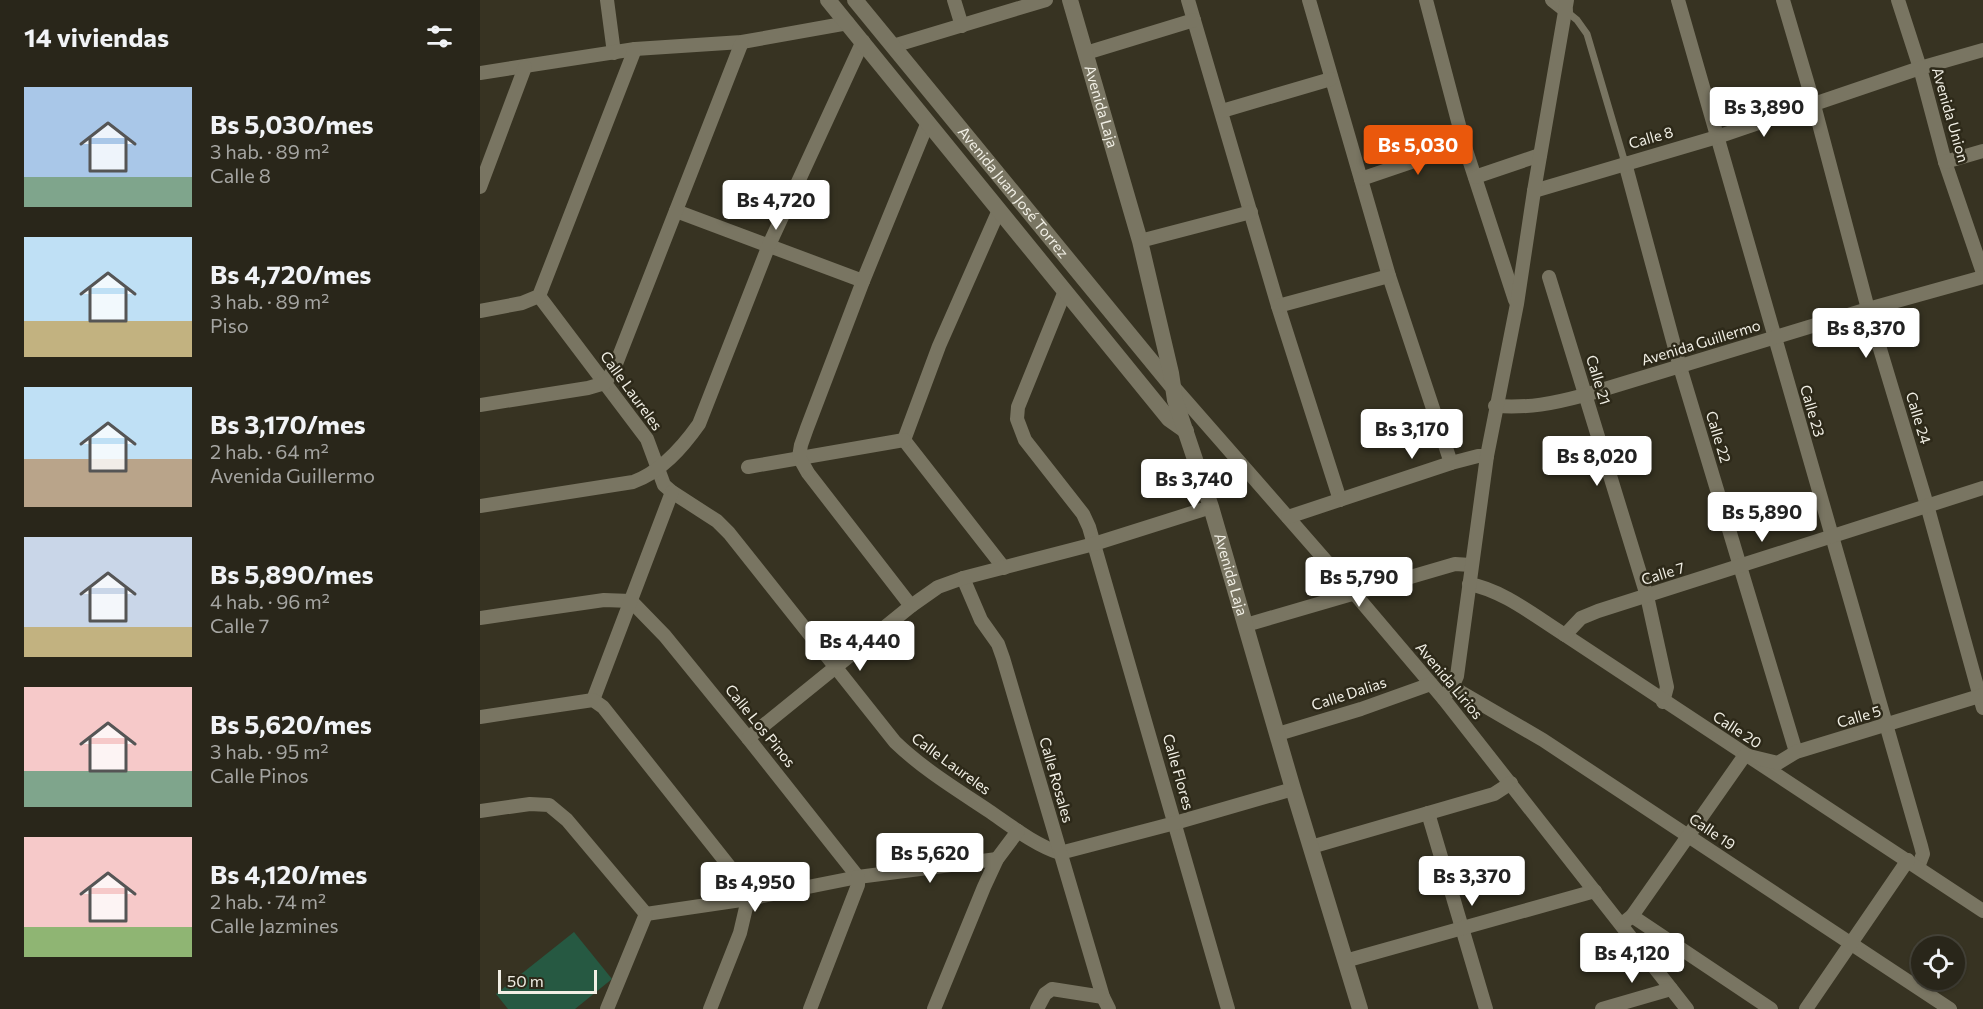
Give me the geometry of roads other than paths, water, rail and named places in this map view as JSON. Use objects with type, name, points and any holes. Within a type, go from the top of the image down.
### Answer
[{"type":"street","points":[[607,0],[614,54]]},
{"type":"street","points":[[828,0],[1169,419],[1186,432]]},
{"type":"street","name":"Avenida Juan José Torrez","points":[[855,0],[1171,385]]},
{"type":"street","points":[[954,0],[962,26]]},
{"type":"street","points":[[893,46],[1046,0]]},
{"type":"street","name":"Avenida Laja","points":[[1070,0],[1140,242],[1171,373],[1171,385],[1211,507],[1360,1009]]},
{"type":"street","points":[[1188,0],[1278,306],[1340,500]]},
{"type":"street","points":[[1309,0],[1330,79],[1389,276],[1451,463]]},
{"type":"street","points":[[1426,0],[1464,144],[1517,304]]},
{"type":"street","points":[[1443,698],[1457,676],[1487,456],[1517,304],[1566,5],[1552,0]]},
{"type":"street","name":"Calle 23","points":[[1678,0],[1921,846],[1923,854],[1913,863]]},
{"type":"street","name":"Calle 24","points":[[1783,0],[1814,105],[1868,309],[1982,700]]},
{"type":"street","name":"Avenida Union","points":[[1898,0],[1946,162],[1983,275]]},
{"type":"street","points":[[1086,53],[1194,20]]},
{"type":"street","points":[[480,73],[635,49],[742,42],[848,23]]},
{"type":"street","points":[[480,506],[633,482],[649,477],[690,437],[699,424],[769,245],[863,41]]},
{"type":"street","points":[[480,405],[588,388],[606,383],[614,369],[742,42]]},
{"type":"street","points":[[480,311],[522,303],[539,296],[635,49]]},
{"type":"street","name":"Calle 8","points":[[1534,191],[1717,137],[1920,68],[1983,50]]},
{"type":"street","points":[[480,188],[525,67]]},
{"type":"street","points":[[1222,111],[1330,79]]},
{"type":"street","points":[[911,606],[821,492],[799,458],[807,428],[863,281],[928,122]]},
{"type":"street","points":[[1361,178],[1464,144]]},
{"type":"street","points":[[1946,162],[1983,151]]},
{"type":"street","points":[[1476,177],[1540,155]]},
{"type":"street","name":"Calle 22","points":[[1625,163],[1680,368],[1796,752]]},
{"type":"street","points":[[904,440],[939,346],[999,210]]},
{"type":"street","points":[[676,211],[863,281]]},
{"type":"street","points":[[1140,242],[1251,212]]},
{"type":"street","name":"Avenida Guillermo","points":[[1496,406],[1524,408],[1549,405],[1680,368],[1774,337],[1983,275]]},
{"type":"street","points":[[1278,306],[1389,276]]},
{"type":"street","name":"Calle 21","points":[[1548,277],[1647,596],[1667,687],[1663,702]]},
{"type":"street","name":"Calle Flores","points":[[1065,291],[1018,407],[1017,419],[1025,440],[1083,514],[1094,544],[1228,1009]]},
{"type":"street","name":"Calle Laureles","points":[[539,296],[647,439],[664,485],[698,507],[729,533],[895,742],[914,760],[1018,831],[1060,853]]},
{"type":"street","name":"Avenida Lirios","points":[[1171,385],[1443,698],[1594,891],[1627,920],[1671,989],[1687,1009]]},
{"type":"street","points":[[748,467],[904,440]]},
{"type":"street","points":[[904,440],[1004,568]]},
{"type":"street","points":[[1288,517],[1451,463],[1487,456]]},
{"type":"street","name":"Calle 7","points":[[1565,635],[1581,618],[1598,611],[1983,488]]},
{"type":"street","points":[[593,699],[672,492]]},
{"type":"street","points":[[748,738],[911,606],[938,587],[963,578],[1094,544],[1211,507]]},
{"type":"street","points":[[1246,625],[1455,564],[1471,565]]},
{"type":"street","name":"Calle Rosales","points":[[963,578],[981,620],[998,644],[1003,658],[1106,1003]]},
{"type":"street","name":"Calle 20","points":[[1469,584],[1489,590],[1510,601],[1565,635],[1663,702],[1913,863],[1983,911]]},
{"type":"street","points":[[480,618],[604,600],[631,600]]},
{"type":"street","name":"Calle Los Pinos","points":[[631,600],[665,636],[858,877]]},
{"type":"street","name":"Calle Dalias","points":[[1278,734],[1361,709],[1431,684]]},
{"type":"street","name":"Calle 19","points":[[1452,687],[1543,740],[1950,1009]]},
{"type":"street","points":[[480,717],[593,699],[603,707],[733,871],[748,899],[740,933],[710,1009]]},
{"type":"street","name":"Calle 5","points":[[1745,755],[1778,763],[1796,752],[1982,700]]},
{"type":"street","points":[[1745,755],[1627,920],[1771,1009]]},
{"type":"street","points":[[1311,847],[1494,794],[1511,783]]},
{"type":"street","points":[[1060,853],[1293,789]]},
{"type":"street","points":[[480,811],[530,804],[549,805],[567,820],[646,914]]},
{"type":"street","points":[[1428,813],[1486,1009]]},
{"type":"street","points":[[934,1009],[997,859],[1018,831]]},
{"type":"street","points":[[646,914],[748,899],[858,877],[997,859]]},
{"type":"street","points":[[1806,1009],[1850,944],[1913,863]]},
{"type":"street","points":[[810,1009],[858,885],[858,877]]},
{"type":"street","points":[[1345,962],[1594,891]]},
{"type":"street","points":[[607,1009],[646,914]]},
{"type":"street","points":[[1037,1009],[1045,994],[1052,989],[1106,1003]]},
{"type":"street","points":[[1602,1009],[1671,989]]},
{"type":"lane","points":[[1566,5],[1587,34],[1625,163]]}]
